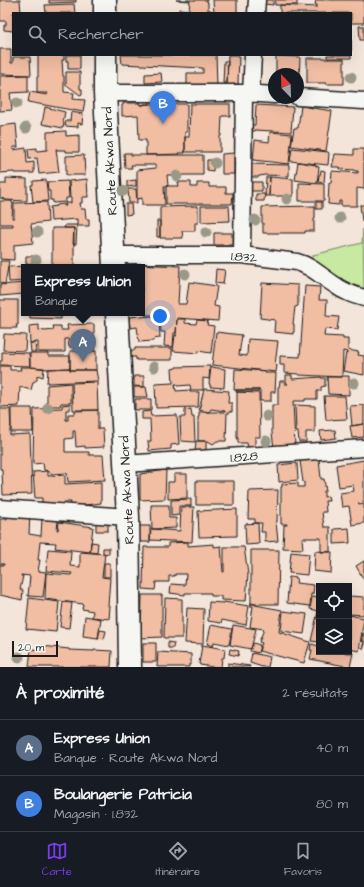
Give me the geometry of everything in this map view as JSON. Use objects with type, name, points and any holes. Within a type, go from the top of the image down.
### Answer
[{"type":"main road","points":[[105,0],[105,12]]},
{"type":"main road","name":"Route Akwa Nord","points":[[105,56],[105,93],[114,261]]},
{"type":"main road","name":"Route Akwa Nord","points":[[117,316],[128,517],[130,667]]},
{"type":"street","points":[[256,12],[257,0]]},
{"type":"street","points":[[242,255],[248,94],[254,56]]},
{"type":"street","points":[[105,93],[268,95]]},
{"type":"street","points":[[304,97],[364,101]]},
{"type":"street","name":"1.832","points":[[114,261],[242,255],[297,262],[305,264],[336,286],[351,294],[364,298]]},
{"type":"street","name":"1.828","points":[[124,464],[364,448]]},
{"type":"street","points":[[0,508],[128,517]]},
{"type":"green space","points":[[363,229],[364,289],[350,285],[313,261],[313,255],[362,243]]},
{"type":"building","points":[[0,0],[20,0],[21,12],[12,12],[12,31],[4,30],[6,21],[0,21]]},
{"type":"building","points":[[49,0],[76,0],[76,2],[49,3]]},
{"type":"building","points":[[176,0],[207,0],[208,10],[211,10],[211,12],[176,12],[179,11],[179,9],[189,10],[190,1]]},
{"type":"building","points":[[213,0],[237,0],[237,12],[214,12]]},
{"type":"building","points":[[265,0],[273,0],[273,5],[265,4]]},
{"type":"building","points":[[275,0],[297,0],[297,5],[275,5]]},
{"type":"building","points":[[316,0],[364,0],[364,23],[352,23],[352,12],[280,12],[280,5],[317,7],[317,5],[315,5]]},
{"type":"building","points":[[74,4],[75,12],[46,12],[45,5]]},
{"type":"building","points":[[359,26],[364,26],[364,40],[360,40]]},
{"type":"building","points":[[0,49],[11,49],[11,63],[13,63],[13,57],[30,57],[31,75],[0,74]]},
{"type":"building","points":[[38,56],[64,56],[64,60],[62,60],[64,92],[74,93],[73,99],[85,100],[83,112],[28,102],[30,92],[47,95],[48,93],[37,93]]},
{"type":"building","points":[[66,56],[80,56],[80,69],[68,69],[68,61],[66,61]]},
{"type":"building","points":[[121,56],[216,56],[217,85],[187,85],[187,73],[203,73],[203,68],[122,64]]},
{"type":"building","points":[[228,56],[239,56],[238,84],[227,85]]},
{"type":"building","points":[[276,56],[300,57],[300,68],[276,68]]},
{"type":"building","points":[[327,56],[351,56],[351,58],[327,58]]},
{"type":"building","points":[[307,58],[344,59],[344,84],[307,83]]},
{"type":"building","points":[[224,61],[228,61],[227,83],[223,83]]},
{"type":"building","points":[[66,72],[80,72],[80,89],[82,89],[82,94],[80,95],[66,86]]},
{"type":"building","points":[[161,73],[162,82],[145,83],[145,74]]},
{"type":"building","points":[[28,75],[28,92],[10,93],[12,110],[0,111],[0,76]]},
{"type":"building","points":[[140,101],[150,101],[150,104],[140,105]]},
{"type":"building","points":[[123,103],[140,103],[140,105],[187,104],[185,153],[146,155],[146,140],[139,140],[138,115],[122,116]]},
{"type":"building","points":[[190,104],[230,104],[230,116],[222,116],[220,152],[185,152],[185,137],[189,137]]},
{"type":"building","points":[[256,105],[293,107],[291,132],[248,131],[248,125],[255,125]]},
{"type":"building","points":[[301,106],[332,111],[326,151],[291,146],[294,128],[298,128]]},
{"type":"building","points":[[45,107],[65,112],[63,128],[42,124]]},
{"type":"building","points":[[71,112],[83,114],[82,124],[78,123],[78,127],[65,126],[66,121],[70,121]]},
{"type":"building","points":[[16,124],[18,147],[13,147],[13,150],[26,148],[27,163],[34,162],[34,173],[0,173],[0,126]]},
{"type":"building","points":[[66,131],[66,136],[79,135],[79,152],[66,152],[66,150],[56,149],[59,172],[39,174],[37,158],[29,159],[28,149],[37,148],[37,151],[47,150],[47,132]]},
{"type":"building","points":[[270,132],[292,134],[289,164],[253,160],[255,140],[269,142]]},
{"type":"building","points":[[292,148],[328,152],[328,165],[290,161]]},
{"type":"building","points":[[354,149],[364,149],[364,189],[357,188],[357,206],[341,206],[341,201],[339,201],[339,205],[328,204],[329,183],[331,183],[332,171],[358,173],[358,171],[355,170],[332,167],[335,154],[354,155]]},
{"type":"building","points":[[124,153],[131,153],[131,155],[203,155],[203,175],[167,175],[168,186],[164,186],[165,205],[142,205],[142,198],[137,199],[137,170],[156,168],[156,165],[131,165],[132,168],[125,168]]},
{"type":"building","points":[[234,153],[234,174],[222,174],[222,154]]},
{"type":"building","points":[[84,155],[85,175],[66,175],[66,156]]},
{"type":"building","points":[[207,160],[214,160],[213,171],[207,170]]},
{"type":"building","points":[[298,162],[316,165],[319,167],[317,183],[295,180]]},
{"type":"building","points":[[251,164],[289,165],[289,176],[265,175],[250,177]]},
{"type":"building","points":[[321,170],[325,171],[324,183],[318,182]]},
{"type":"building","points":[[266,177],[270,177],[269,196],[265,196]]},
{"type":"building","points":[[270,177],[293,179],[293,196],[269,196]]},
{"type":"building","points":[[6,178],[27,179],[27,201],[5,200],[0,198],[0,184],[6,184]]},
{"type":"building","points":[[87,179],[88,197],[82,197],[82,203],[80,203],[81,209],[85,209],[86,219],[89,219],[89,226],[77,226],[77,219],[51,221],[50,207],[64,204],[64,206],[66,206],[65,203],[71,203],[69,181]]},
{"type":"building","points":[[46,180],[48,201],[33,202],[31,185],[33,185],[33,181]]},
{"type":"building","points":[[136,180],[136,186],[127,187],[127,181]]},
{"type":"building","points":[[68,181],[69,198],[66,198],[66,202],[53,203],[53,200],[50,200],[50,191],[48,191],[47,182]]},
{"type":"building","points":[[178,182],[191,182],[191,187],[197,187],[197,183],[209,183],[209,187],[226,187],[226,193],[233,193],[232,204],[166,204],[166,186],[179,186]]},
{"type":"building","points":[[248,182],[262,182],[262,191],[248,191]]},
{"type":"building","points":[[299,183],[324,184],[324,201],[299,201]]},
{"type":"building","points":[[128,189],[136,189],[137,203],[129,203]]},
{"type":"building","points":[[256,194],[265,194],[264,201],[256,201]]},
{"type":"building","points":[[0,201],[12,201],[12,218],[14,218],[14,203],[47,202],[48,222],[31,224],[33,243],[14,245],[14,260],[0,259],[0,226],[13,226],[13,224],[0,224]]},
{"type":"building","points":[[316,202],[322,202],[322,209],[316,209]]},
{"type":"building","points":[[126,204],[131,204],[132,214],[126,215]]},
{"type":"building","points":[[360,205],[364,205],[364,221],[362,221]]},
{"type":"building","points":[[198,206],[198,223],[195,223],[195,231],[182,231],[183,238],[160,238],[160,207]]},
{"type":"building","points":[[201,206],[229,206],[230,221],[201,222]]},
{"type":"building","points":[[315,206],[314,231],[305,231],[305,233],[263,233],[262,207]]},
{"type":"building","points":[[157,221],[160,221],[160,237],[157,237]]},
{"type":"building","points":[[65,225],[77,225],[76,244],[73,244],[74,228],[64,228]]},
{"type":"building","points":[[52,228],[74,228],[74,264],[52,264]]},
{"type":"building","points":[[214,233],[232,233],[232,245],[214,245]]},
{"type":"building","points":[[26,256],[33,256],[33,263],[26,264]]},
{"type":"building","points":[[0,261],[9,261],[5,284],[0,283]]},
{"type":"building","points":[[145,264],[180,266],[178,304],[186,304],[189,282],[217,286],[214,306],[219,307],[218,321],[177,318],[173,347],[164,346],[165,332],[161,332],[160,312],[159,315],[145,315]]},
{"type":"building","points":[[21,266],[21,281],[9,282],[8,267]]},
{"type":"building","points":[[216,269],[225,270],[223,284],[215,283]]},
{"type":"building","points":[[21,283],[21,294],[0,296],[0,285]]},
{"type":"building","points":[[262,283],[298,285],[298,306],[295,307],[293,334],[274,332],[275,320],[260,318]]},
{"type":"building","points":[[305,286],[320,287],[319,300],[327,300],[326,316],[339,317],[337,330],[325,329],[324,336],[343,337],[343,339],[348,339],[348,350],[359,352],[358,355],[364,356],[364,375],[343,371],[347,352],[343,351],[342,377],[284,373],[284,365],[280,365],[280,356],[300,357]]},
{"type":"building","points":[[0,300],[18,300],[17,328],[0,328]]},
{"type":"building","points":[[30,316],[61,316],[61,319],[30,318]]},
{"type":"building","points":[[153,316],[153,318],[159,318],[160,338],[153,339],[153,341],[139,342],[137,327],[130,328],[129,317]]},
{"type":"building","points":[[177,319],[185,319],[185,323],[196,324],[197,320],[208,321],[207,325],[214,326],[211,353],[198,351],[198,353],[173,351],[175,335],[177,336]]},
{"type":"building","points":[[94,324],[94,351],[82,351],[82,346],[69,347],[68,339],[65,339],[65,352],[38,352],[38,342],[30,343],[29,326],[39,325],[39,330],[45,331],[54,330],[53,326],[61,326],[61,330],[68,330],[67,325]]},
{"type":"building","points":[[216,332],[242,335],[239,355],[247,356],[248,339],[278,341],[275,365],[277,365],[276,372],[212,365]]},
{"type":"building","points":[[4,334],[26,335],[25,351],[3,350]]},
{"type":"building","points":[[30,343],[35,343],[36,352],[31,352]]},
{"type":"building","points":[[135,348],[172,348],[172,360],[136,360],[136,357],[130,357],[130,351],[135,350]]},
{"type":"building","points":[[70,351],[96,351],[96,370],[70,370]]},
{"type":"building","points":[[2,352],[29,353],[30,366],[0,365],[0,361],[2,361]]},
{"type":"building","points":[[30,353],[48,353],[48,356],[70,356],[70,368],[48,369],[30,367]]},
{"type":"building","points":[[0,366],[10,366],[10,370],[21,370],[20,367],[44,368],[43,377],[37,375],[37,380],[33,382],[31,390],[20,387],[19,406],[0,407]]},
{"type":"building","points":[[210,366],[209,379],[203,378],[203,390],[191,390],[190,385],[177,386],[177,384],[175,384],[176,391],[190,390],[190,392],[199,392],[198,407],[156,408],[155,384],[173,383],[172,369],[176,367]]},
{"type":"building","points":[[211,367],[225,369],[224,388],[210,387]]},
{"type":"building","points":[[70,368],[70,370],[96,370],[98,381],[47,383],[48,369]]},
{"type":"building","points":[[235,369],[276,373],[275,392],[271,392],[271,401],[260,401],[260,390],[234,390]]},
{"type":"building","points":[[286,375],[292,375],[292,379],[325,378],[325,386],[321,387],[321,391],[317,391],[317,399],[293,401],[295,446],[274,448],[272,433],[272,405],[278,405],[278,387],[280,381],[285,381],[285,384],[288,384],[286,382]]},
{"type":"building","points":[[134,376],[144,376],[144,387],[134,386]]},
{"type":"building","points":[[349,376],[349,395],[328,394],[327,377]]},
{"type":"building","points":[[97,382],[98,410],[73,410],[72,383]]},
{"type":"building","points":[[71,383],[71,403],[61,403],[60,406],[47,406],[47,385]]},
{"type":"building","points":[[134,387],[146,387],[148,397],[134,397]]},
{"type":"building","points":[[204,389],[229,391],[228,403],[232,403],[232,412],[230,411],[230,413],[227,413],[226,441],[217,441],[213,444],[208,441],[198,441],[199,412],[209,412],[199,410]],"holes":[[[211,409],[225,411],[225,412],[209,412]]]},
{"type":"building","points":[[236,390],[259,390],[258,392],[236,392]]},
{"type":"building","points":[[237,392],[259,393],[260,437],[255,437],[255,447],[248,448],[247,443],[238,443]]},
{"type":"building","points":[[324,396],[345,396],[347,419],[326,420]]},
{"type":"building","points":[[135,399],[151,399],[151,410],[135,410]]},
{"type":"building","points":[[70,404],[70,410],[66,410],[66,420],[68,420],[68,414],[75,414],[75,411],[98,410],[98,429],[103,429],[104,447],[76,447],[75,431],[73,431],[73,438],[65,439],[65,452],[89,452],[89,455],[103,455],[105,480],[68,482],[67,473],[52,474],[44,470],[43,463],[33,464],[34,409],[62,408],[62,405]]},
{"type":"building","points":[[295,405],[315,406],[315,432],[306,432],[306,442],[299,442],[298,432],[296,432]]},
{"type":"building","points":[[364,405],[364,424],[352,426],[350,406]]},
{"type":"building","points":[[11,408],[32,408],[33,432],[11,432]]},
{"type":"building","points":[[0,409],[10,409],[10,435],[30,434],[32,494],[3,495],[2,469],[0,469]]},
{"type":"building","points":[[191,409],[192,417],[194,417],[195,442],[181,441],[180,417],[185,417],[185,410]]},
{"type":"building","points":[[150,411],[151,416],[177,415],[179,444],[171,445],[171,449],[149,451],[148,441],[151,441],[150,419],[142,419],[142,412]]},
{"type":"building","points":[[364,424],[364,437],[352,438],[350,426]]},
{"type":"building","points":[[335,430],[336,438],[321,440],[320,431]]},
{"type":"building","points":[[196,441],[206,441],[206,451],[195,451]]},
{"type":"building","points":[[319,458],[321,479],[324,479],[326,491],[324,491],[324,497],[328,496],[329,501],[325,501],[326,512],[322,512],[324,527],[330,527],[330,552],[321,552],[321,538],[302,538],[303,549],[283,548],[284,525],[287,524],[281,524],[282,484],[298,483],[298,487],[304,487],[300,461]]},
{"type":"building","points":[[364,460],[364,502],[358,503],[359,505],[364,504],[364,523],[352,525],[349,506],[342,507],[340,493],[354,491],[353,485],[339,487],[336,465]]},
{"type":"building","points":[[297,463],[298,480],[279,482],[278,465]]},
{"type":"building","points":[[166,470],[165,499],[140,500],[140,474]]},
{"type":"building","points":[[48,471],[48,476],[65,475],[65,484],[101,482],[101,503],[70,507],[71,502],[64,502],[64,505],[42,504],[42,498],[35,498],[33,472]]},
{"type":"building","points":[[174,474],[187,474],[187,498],[168,499],[168,482],[174,482]]},
{"type":"building","points":[[196,481],[234,481],[234,505],[196,505]]},
{"type":"building","points":[[278,490],[276,522],[278,541],[265,542],[265,532],[261,532],[262,523],[255,523],[255,519],[248,519],[249,491]]},
{"type":"building","points":[[191,499],[191,506],[179,506],[179,515],[171,516],[171,500]]},
{"type":"building","points":[[151,505],[169,505],[169,518],[176,518],[176,528],[152,529]]},
{"type":"building","points":[[181,507],[194,507],[192,542],[150,540],[151,529],[180,531]]},
{"type":"building","points":[[237,509],[237,536],[199,537],[198,511]]},
{"type":"building","points":[[7,514],[30,515],[29,534],[41,536],[42,519],[58,520],[57,530],[59,522],[93,527],[90,552],[55,548],[56,543],[40,542],[38,560],[40,560],[38,571],[46,572],[43,597],[28,596],[30,576],[21,575],[23,576],[20,590],[23,590],[22,600],[0,595],[0,565],[4,564],[0,564],[0,519],[7,519]]},
{"type":"building","points":[[108,522],[108,531],[96,531],[96,523]]},
{"type":"building","points":[[258,523],[259,544],[246,545],[245,524]]},
{"type":"building","points":[[139,526],[150,526],[150,542],[139,542]]},
{"type":"building","points":[[349,528],[350,543],[334,544],[334,529]]},
{"type":"building","points":[[91,542],[98,543],[97,553],[90,552]]},
{"type":"building","points":[[188,542],[188,546],[214,544],[214,547],[221,546],[223,572],[224,547],[244,547],[248,574],[246,601],[221,600],[221,596],[211,596],[211,593],[185,593],[185,595],[170,593],[171,584],[185,585],[186,574],[175,574],[175,576],[169,576],[169,582],[156,582],[155,590],[143,589],[144,547],[168,547],[168,543]]},
{"type":"building","points":[[103,548],[109,548],[109,554],[103,553]]},
{"type":"building","points":[[48,549],[71,551],[70,566],[80,567],[80,552],[105,554],[102,577],[110,578],[108,606],[110,606],[109,619],[92,617],[93,611],[82,609],[83,604],[45,599],[46,573],[71,575],[72,573],[46,571]]},
{"type":"building","points":[[251,550],[279,550],[278,604],[251,604]]},
{"type":"building","points":[[315,551],[332,552],[331,573],[314,571]]},
{"type":"building","points":[[291,552],[309,554],[307,575],[289,573]]},
{"type":"building","points":[[364,561],[364,580],[356,566]]},
{"type":"building","points":[[104,563],[110,563],[110,577],[104,577]]},
{"type":"building","points":[[289,577],[297,578],[296,583],[314,585],[313,594],[311,594],[310,606],[287,603]]},
{"type":"building","points":[[142,595],[162,595],[162,637],[141,638]]},
{"type":"building","points":[[352,596],[364,597],[364,615],[352,614]]},
{"type":"building","points":[[312,597],[316,598],[316,610],[310,609]]},
{"type":"building","points":[[29,598],[59,602],[56,632],[26,629]]},
{"type":"building","points":[[165,598],[182,599],[182,638],[164,638]]},
{"type":"building","points":[[63,602],[72,603],[69,628],[60,627]]},
{"type":"building","points":[[209,602],[224,602],[249,606],[246,625],[222,620],[221,623],[208,621]]},
{"type":"building","points":[[251,603],[282,610],[279,632],[310,642],[304,663],[259,651],[262,643],[259,642],[264,629],[250,627],[253,606],[250,606]]},
{"type":"building","points":[[187,608],[204,609],[203,644],[185,643]]},
{"type":"building","points":[[283,611],[307,614],[304,634],[281,631]]},
{"type":"building","points":[[85,616],[101,619],[98,638],[83,636]]},
{"type":"building","points":[[352,616],[364,618],[359,651],[352,650]]},
{"type":"building","points":[[316,620],[316,642],[311,641]]},
{"type":"building","points":[[211,625],[232,629],[229,645],[214,642],[213,646],[207,644]]},
{"type":"building","points":[[233,625],[256,629],[251,649],[230,645]]},
{"type":"building","points":[[100,630],[106,631],[104,639],[98,638]]},
{"type":"building","points":[[364,633],[364,642],[361,641]]},
{"type":"building","points":[[168,642],[174,643],[173,648],[168,648]]},
{"type":"building","points":[[143,643],[156,643],[156,662],[143,662]]},
{"type":"building","points":[[253,643],[260,645],[258,653],[250,651]]},
{"type":"building","points":[[311,644],[316,645],[316,655],[352,655],[353,653],[350,667],[310,659],[312,650],[310,650]]},
{"type":"building","points":[[202,645],[225,649],[221,667],[199,664]]},
{"type":"building","points":[[42,646],[69,650],[112,651],[111,667],[29,667],[31,649],[41,650]]},
{"type":"building","points":[[230,649],[239,651],[238,656],[229,654]]},
{"type":"building","points":[[158,652],[191,654],[191,664],[189,664],[189,667],[157,667]]},
{"type":"building","points":[[252,653],[270,657],[268,667],[262,667],[250,663]]},
{"type":"building","points":[[228,663],[250,666],[250,667],[228,667]]},
{"type":"place","name":"Boulangerie Patricia","points":[[163,124]]},
{"type":"place","name":"Express Union","points":[[83,362]]}]
